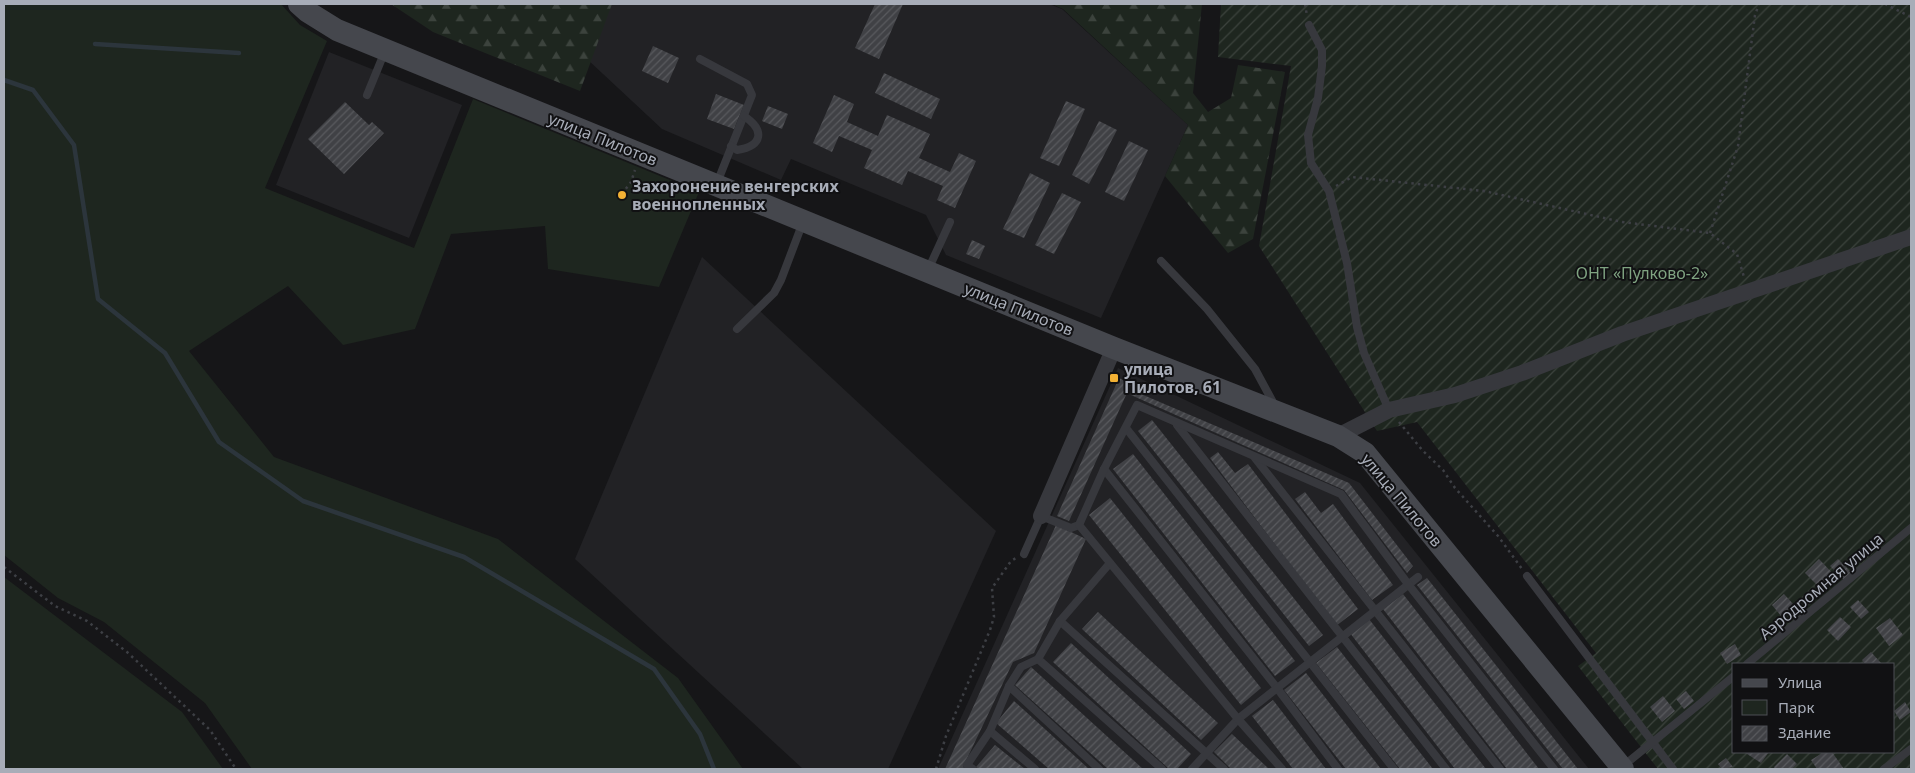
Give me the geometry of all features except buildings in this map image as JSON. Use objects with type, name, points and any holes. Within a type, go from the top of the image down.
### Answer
[{"type":"street","name":"улица Пилотов","points":[[299,4],[308,12],[337,30],[1114,348],[1338,436],[1364,453],[1622,768]]},
{"type":"street","points":[[1338,436],[1389,410],[1464,392],[1622,334],[1911,237]]},
{"type":"street","points":[[1041,516],[1114,348]]},
{"type":"lane","points":[[1309,25],[1322,50],[1318,98],[1308,134],[1311,163],[1329,191],[1347,263],[1357,327],[1364,353],[1389,410]]},
{"type":"lane","points":[[367,95],[386,50]]},
{"type":"lane","points":[[700,59],[748,84],[752,95],[717,185]]},
{"type":"lane","points":[[731,146],[737,150],[751,147],[757,140],[758,132],[754,123],[744,116]]},
{"type":"lane","points":[[737,328],[774,293],[781,280],[803,220]]},
{"type":"lane","points":[[927,272],[950,222]]},
{"type":"lane","points":[[1161,261],[1206,309],[1255,369],[1278,412]]},
{"type":"lane","points":[[1024,554],[1041,516],[1071,528],[1080,525],[1104,469],[1137,405],[1341,494],[1408,584],[1554,769]]},
{"type":"lane","points":[[1176,423],[1446,769]]},
{"type":"lane","points":[[1126,428],[1394,769]]},
{"type":"lane","points":[[1254,457],[1500,769]]},
{"type":"lane","points":[[1104,469],[1277,688],[1338,769]]},
{"type":"lane","points":[[1080,525],[1238,719],[1282,769]]},
{"type":"lane","name":"Аэродромная улица","points":[[1748,663],[1911,528]]},
{"type":"lane","points":[[972,769],[967,764],[990,731],[1009,686],[1021,667],[1038,659],[1060,621],[1110,563]]},
{"type":"lane","points":[[1527,576],[1673,769]]},
{"type":"lane","points":[[1192,769],[1238,719],[1418,577]]},
{"type":"lane","points":[[1060,621],[1224,769]]},
{"type":"lane","points":[[1038,659],[1162,769]]},
{"type":"lane","points":[[1622,768],[1732,678]]},
{"type":"lane","points":[[1009,686],[1099,769]]},
{"type":"lane","points":[[990,731],[1034,769]]},
{"type":"lane","points":[[1884,769],[1911,750]]},
{"type":"path","points":[[1710,233],[1738,146],[1758,4]]},
{"type":"path","points":[[1885,4],[1911,17]]},
{"type":"path","points":[[622,194],[643,155]]},
{"type":"path","points":[[1329,191],[1352,177],[1484,191],[1622,222],[1710,233],[1737,254],[1749,291]]},
{"type":"path","points":[[1389,410],[1423,451],[1443,470],[1460,493],[1498,536],[1527,576]]},
{"type":"path","points":[[936,769],[946,736],[990,630],[994,617],[992,588],[1011,561],[1024,554]]},
{"type":"path","points":[[4,567],[55,606],[87,621],[127,652],[210,730],[236,769]]},
{"type":"shaded area","points":[[528,4],[1049,4],[1062,9],[1188,125],[1101,318],[946,255],[926,215],[791,159],[781,180],[662,129]]},
{"type":"shaded area","points":[[329,52],[462,105],[409,238],[276,185]]},
{"type":"shaded area","points":[[702,257],[996,531],[888,769],[803,769],[575,559]]},
{"type":"shaded area","points":[[1118,368],[1360,483],[1589,769],[938,769]]},
{"type":"green space","points":[[4,4],[281,4],[300,25],[327,41],[265,188],[414,248],[473,99],[699,192],[659,287],[548,269],[545,226],[451,234],[415,329],[343,345],[288,286],[189,351],[274,457],[498,539],[678,678],[743,769],[252,769],[205,703],[104,622],[58,598],[4,555]]},
{"type":"green space","points":[[391,4],[612,4],[580,91],[433,32]]},
{"type":"green space","points":[[1052,4],[1202,4],[1193,93],[1208,112],[1231,98],[1238,65],[1285,72],[1253,239],[1228,253],[1165,176],[1188,125],[1063,9]]},
{"type":"green space","name":"ОНТ «Пулково-2»","points":[[1221,4],[1911,4],[1911,769],[1658,769],[1578,666],[1596,653],[1417,422],[1377,431],[1259,246],[1291,66],[1218,57]]},
{"type":"green space","points":[[4,577],[182,712],[223,769],[4,769]]},
{"type":"waterway","points":[[95,44],[239,53]]},
{"type":"waterway","points":[[4,80],[33,90],[74,145],[98,299],[165,353],[219,442],[303,501],[464,557],[654,669],[700,734],[714,769]]},
{"type":"place","name":"Захоронение венгерских военнопленных","points":[[622,195]]},
{"type":"place","name":"улица Пилотов, 61","points":[[1114,378]]}]
